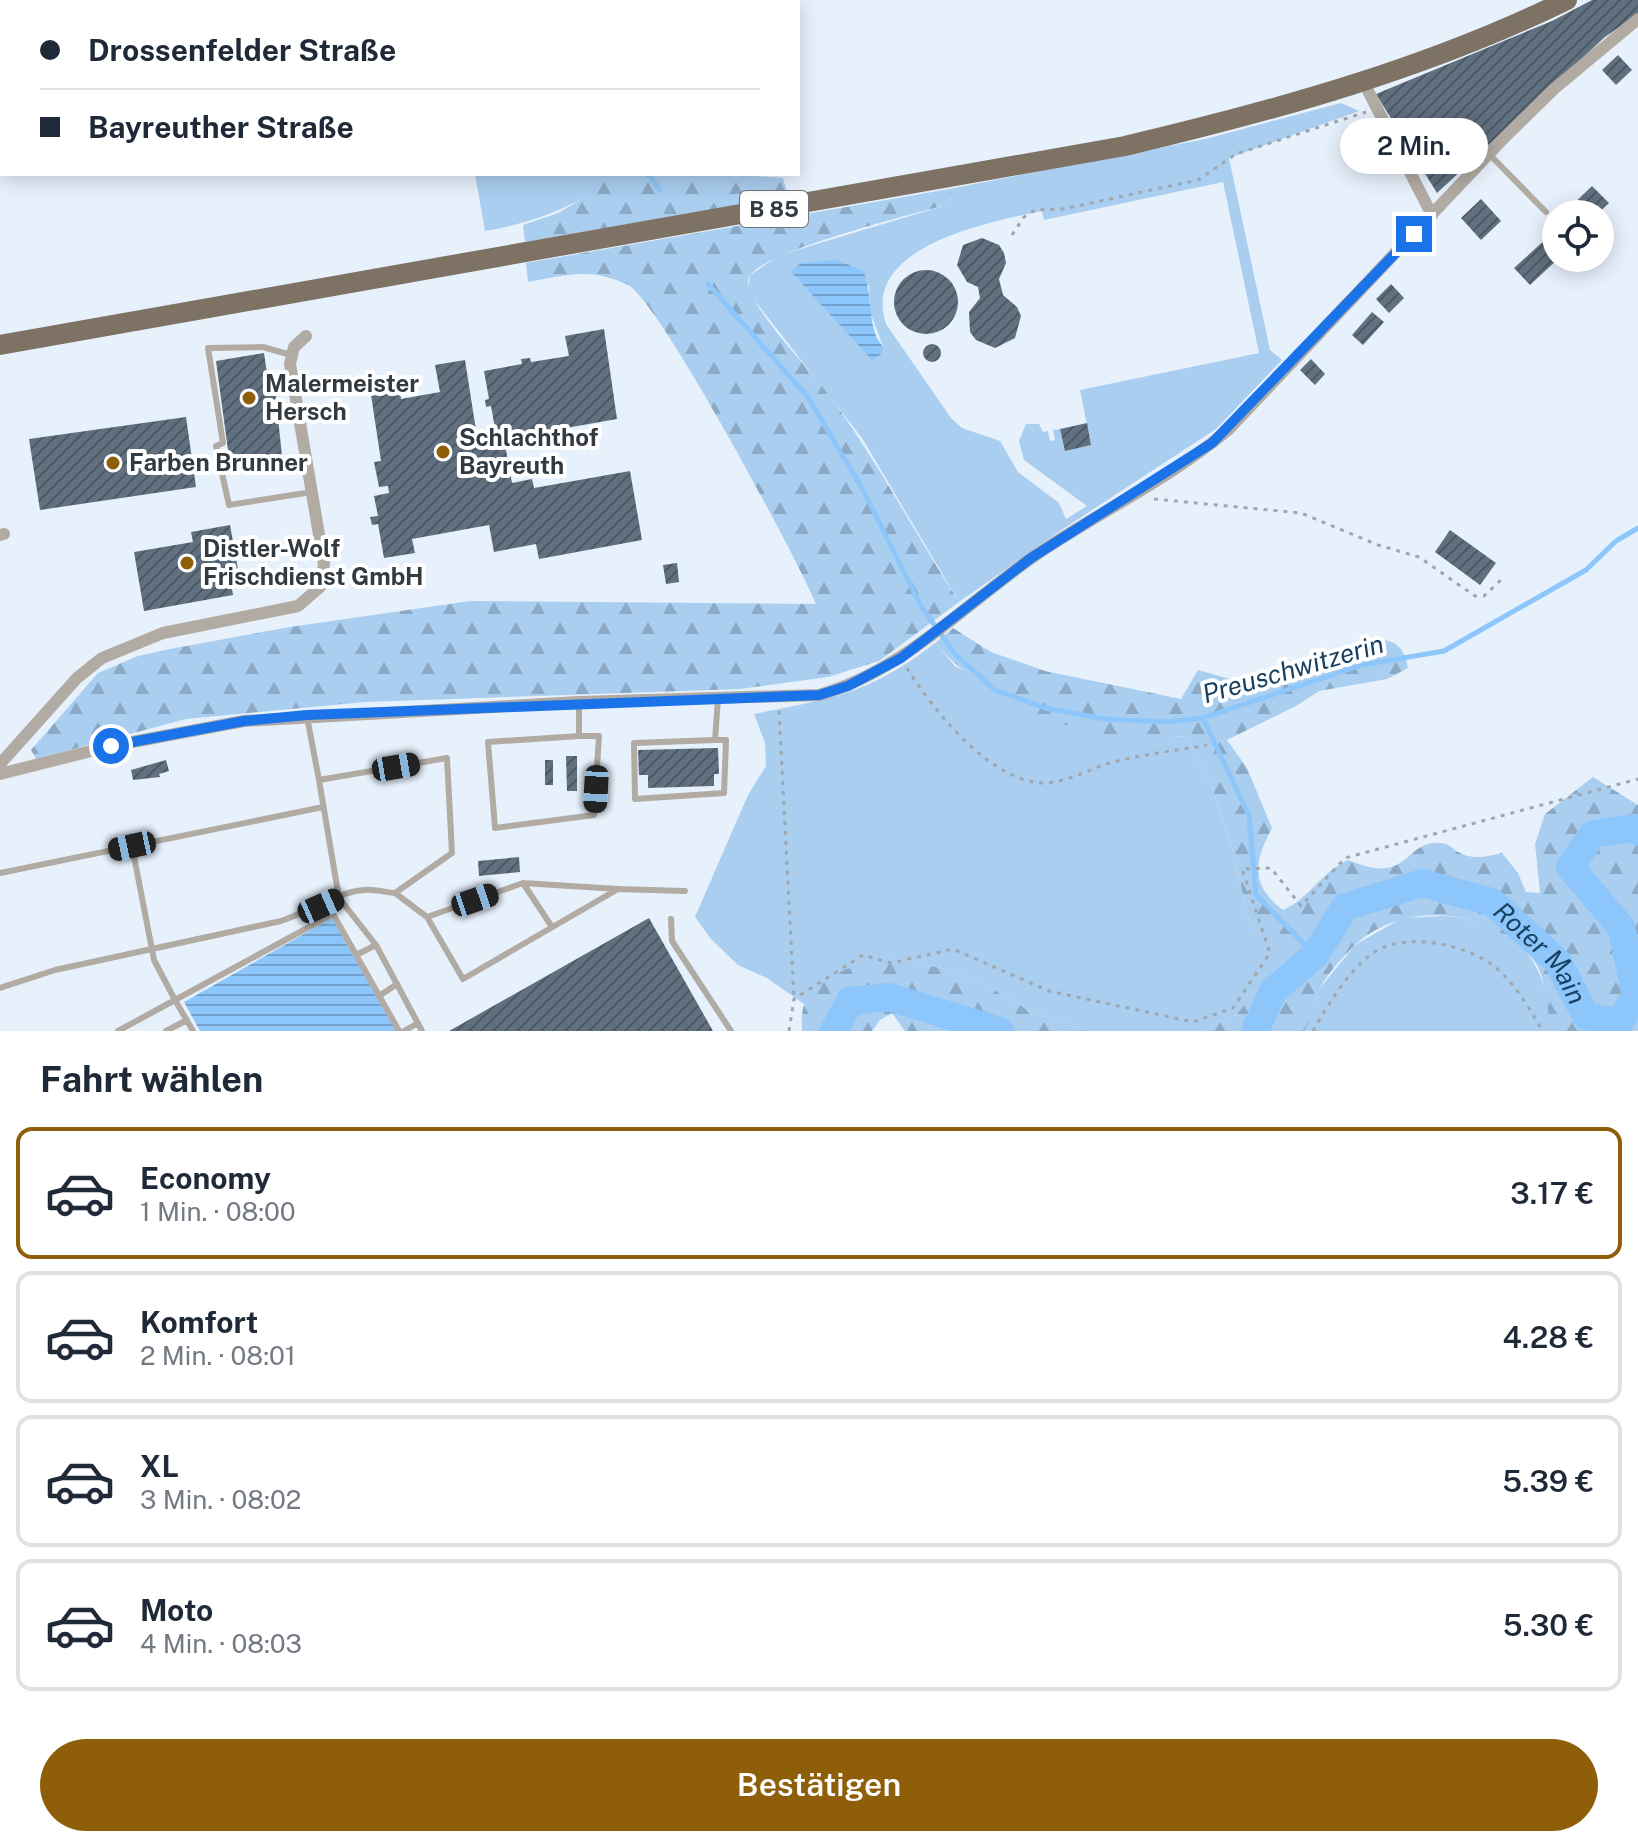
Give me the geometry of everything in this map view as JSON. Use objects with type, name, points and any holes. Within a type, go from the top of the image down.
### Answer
[{"type":"main road","name":"B 85","points":[[0,345],[1072,157],[1230,121],[1364,83],[1484,38],[1567,0]]},
{"type":"street","points":[[0,774],[163,735],[244,721],[307,715],[579,702],[819,695],[848,686],[905,656],[1031,558],[1183,464],[1228,430],[1489,154],[1554,89],[1638,19]]},
{"type":"street","points":[[1364,83],[1432,215]]},
{"type":"street","points":[[0,764],[77,678],[102,658],[163,633],[298,606],[320,587],[324,574],[291,355],[306,336]]},
{"type":"lane","points":[[1489,154],[1542,208]]},
{"type":"lane","points":[[291,355],[263,347],[208,348],[223,443],[216,446],[229,505],[312,492]]},
{"type":"lane","points":[[715,740],[718,698]]},
{"type":"lane","points":[[579,702],[579,736]]},
{"type":"lane","points":[[307,715],[339,898],[376,945],[422,1031]]},
{"type":"lane","points":[[579,736],[599,736],[594,815],[495,828],[488,742],[579,736]]},
{"type":"lane","points":[[715,740],[726,740],[724,793],[635,799],[634,743],[715,740]]},
{"type":"lane","points":[[319,780],[447,758],[452,853],[395,893]]},
{"type":"lane","points":[[0,873],[323,807]]},
{"type":"lane","points":[[132,846],[154,960],[193,1031]]},
{"type":"lane","points":[[427,917],[523,883],[685,891]]},
{"type":"lane","points":[[523,883],[552,927]]},
{"type":"lane","points":[[0,988],[55,970],[281,921],[363,890],[395,893],[427,917],[463,979],[618,889]]},
{"type":"lane","points":[[118,1031],[333,914],[401,1031],[418,1023]]},
{"type":"lane","points":[[671,919],[672,941],[731,1031]]},
{"type":"lane","points":[[356,955],[376,945]]},
{"type":"lane","points":[[379,996],[397,984]]},
{"type":"lane","points":[[166,1031],[187,1020]]},
{"type":"path","points":[[1012,235],[1024,217],[1035,210],[1063,209],[1198,180],[1236,154],[1375,108]]},
{"type":"path","points":[[1136,492],[1160,501],[1301,513],[1378,545],[1419,557],[1475,596],[1484,596],[1502,579]]},
{"type":"path","points":[[905,656],[945,720],[992,761],[1019,777],[1046,783],[1112,763],[1207,745]]},
{"type":"path","points":[[778,696],[794,999],[789,1031]]},
{"type":"path","points":[[794,999],[863,955],[891,963],[953,949],[1049,991],[1193,1022],[1233,1008],[1270,953],[1242,869],[1271,868],[1301,906],[1345,858],[1638,779]]},
{"type":"path","points":[[1313,1031],[1334,995],[1374,952],[1419,940],[1461,949],[1495,966],[1543,1031]]},
{"type":"green space","points":[[1341,103],[1359,111],[1229,158],[1270,350],[1282,360],[1216,429],[1060,531],[959,602],[862,438],[748,292],[750,275],[777,257],[953,203],[949,189],[1205,139]],"holes":[[[1223,182],[1259,353],[1080,390],[1091,445],[1065,450],[1060,429],[1053,430],[1055,440],[1050,441],[1048,431],[1043,432],[1039,424],[1026,424],[1019,441],[1024,460],[1087,506],[1066,519],[1059,503],[1018,472],[1000,441],[962,428],[951,418],[886,324],[883,297],[892,275],[910,257],[934,243],[991,222],[1042,211],[1044,220]],[[801,263],[869,285],[870,312],[883,346]]]},
{"type":"green space","points":[[475,176],[586,176],[593,193],[541,217],[485,231]]},
{"type":"green space","points":[[586,176],[754,176],[783,178],[788,196],[525,242],[523,225],[558,213],[592,193]]},
{"type":"green space","points":[[949,189],[954,203],[810,245],[760,267],[749,277],[749,286],[763,314],[838,408],[959,602],[879,661],[828,677],[740,689],[365,702],[186,719],[36,759],[31,750],[98,673],[138,656],[170,649],[290,627],[470,601],[816,604],[696,380],[644,301],[628,285],[590,274],[528,282],[526,263]]},
{"type":"green space","points":[[953,628],[991,652],[1045,671],[1181,699],[1198,670],[1244,683],[1271,682],[1377,639],[1395,644],[1402,651],[1408,668],[1387,679],[1319,691],[1296,706],[1227,740],[1247,768],[1272,828],[1259,862],[1260,882],[1265,891],[1283,910],[1348,860],[1369,867],[1395,866],[1419,848],[1441,843],[1474,857],[1502,853],[1518,873],[1526,892],[1540,893],[1535,844],[1545,814],[1593,777],[1638,805],[1638,1031],[1554,1031],[1539,969],[1516,943],[1471,920],[1421,916],[1396,921],[1373,931],[1353,947],[1322,985],[1304,1031],[1203,1031],[1237,1014],[1279,960],[1250,924],[1231,844],[1212,788],[1187,737],[1127,738],[1093,733],[1018,706],[973,678],[935,643]]},
{"type":"green space","points":[[935,643],[955,666],[1041,714],[1120,737],[1187,737],[1212,788],[1231,844],[1250,924],[1280,960],[1237,1014],[1203,1031],[1086,1031],[1031,1012],[979,981],[951,970],[891,958],[822,984],[804,1004],[767,978],[738,965],[711,939],[695,917],[748,795],[766,766],[765,743],[754,714],[850,692],[890,673]]},
{"type":"green space","points":[[1445,916],[1499,930],[1525,951],[1542,981],[1554,1031],[1304,1031],[1320,988],[1355,945],[1402,918]]},
{"type":"green space","points":[[891,958],[951,970],[979,981],[1031,1012],[1086,1031],[905,1031],[892,1013],[880,1020],[872,1031],[802,1031],[804,1005],[818,985],[854,966]]},
{"type":"shaded area","points":[[835,260],[863,270],[874,328],[882,348],[881,354],[872,360],[791,272],[801,263]]},
{"type":"shaded area","points":[[332,918],[396,1031],[200,1031],[184,1002]]},
{"type":"building","points":[[1592,0],[1638,0],[1638,14],[1605,37],[1437,193],[1376,94],[1552,21]]},
{"type":"building","points":[[1618,55],[1632,70],[1616,85],[1602,70]]},
{"type":"building","points":[[1592,186],[1606,200],[1578,200]]},
{"type":"building","points":[[1481,199],[1501,221],[1481,240],[1461,218]]},
{"type":"building","points":[[982,238],[999,245],[1004,253],[1006,263],[999,279],[1003,295],[1017,307],[1021,316],[1015,338],[995,348],[976,340],[970,332],[969,312],[980,298],[978,287],[967,282],[957,265],[963,245]]},
{"type":"building","points":[[1542,243],[1544,272],[1530,285],[1514,268]]},
{"type":"building","points":[[926,270],[938,272],[949,279],[956,290],[956,314],[949,325],[938,332],[926,334],[914,332],[903,325],[896,314],[894,302],[896,290],[903,279],[914,272]]},
{"type":"building","points":[[1391,284],[1404,298],[1389,313],[1376,299]]},
{"type":"building","points":[[1372,312],[1384,322],[1363,345],[1352,335]]},
{"type":"building","name":"Schlachthof Bayreuth","points":[[604,329],[617,419],[504,439],[512,483],[532,479],[534,488],[630,471],[642,540],[539,559],[536,544],[494,552],[489,525],[412,539],[415,553],[384,558],[378,524],[372,525],[370,517],[378,516],[374,496],[389,493],[388,486],[379,487],[374,462],[381,461],[370,388],[376,387],[377,392],[399,385],[401,399],[440,392],[435,365],[465,360],[478,443],[485,442],[483,430],[495,428],[491,406],[486,407],[485,400],[489,399],[484,371],[522,364],[521,359],[530,358],[531,362],[569,356],[565,336]]},
{"type":"building","points":[[932,344],[941,353],[932,362],[923,353]]},
{"type":"building","name":"Malermeister Hersch","points":[[264,353],[268,380],[274,379],[282,456],[230,465],[216,361]]},
{"type":"building","points":[[1311,359],[1325,374],[1315,385],[1300,370]]},
{"type":"building","name":"Farben Brunner","points":[[186,417],[196,487],[40,510],[29,439]]},
{"type":"building","points":[[1087,423],[1091,445],[1065,451],[1060,429]]},
{"type":"building","name":"Distler-Wolf Frischdienst GmbH","points":[[230,525],[239,575],[230,577],[233,595],[144,611],[134,552],[193,542],[191,532]]},
{"type":"building","points":[[1450,530],[1496,563],[1480,585],[1435,552]]},
{"type":"building","points":[[677,563],[679,582],[666,584],[663,565]]},
{"type":"building","points":[[718,748],[719,774],[714,774],[714,786],[648,788],[648,775],[639,775],[638,750]]},
{"type":"building","points":[[566,756],[577,756],[577,791],[567,791]]},
{"type":"building","points":[[166,760],[169,771],[159,774],[160,777],[133,780],[131,770]]},
{"type":"building","points":[[545,760],[553,760],[553,785],[545,785]]},
{"type":"building","points":[[519,857],[520,872],[479,876],[478,861]]},
{"type":"building","points":[[649,918],[713,1031],[449,1031]]},
{"type":"waterway","name":"Preuschwitzerin","points":[[650,176],[660,190]]},
{"type":"waterway","name":"Preuschwitzerin","points":[[708,284],[807,396],[864,492],[921,606],[955,654],[995,690],[1045,708],[1105,719],[1166,722],[1203,718],[1362,665],[1444,651],[1586,570],[1616,541],[1638,528]]},
{"type":"waterway","points":[[1203,718],[1249,816],[1256,895],[1315,955]]},
{"type":"waterway","name":"Roter Main","points":[[1255,1031],[1273,991],[1315,955],[1345,907],[1422,883],[1492,902],[1558,962],[1586,1016],[1619,1023],[1636,996],[1621,927],[1570,867],[1593,834],[1633,828],[1638,832]]},
{"type":"waterway","name":"Roter Main","points":[[834,1031],[850,1001],[889,997],[1000,1031]]},
{"type":"place","name":"Malermeister Hersch","points":[[249,398]]},
{"type":"place","name":"Schlachthof Bayreuth","points":[[443,452]]},
{"type":"place","name":"Farben Brunner","points":[[113,463]]},
{"type":"place","name":"Distler-Wolf Frischdienst GmbH","points":[[187,563]]},
{"type":"route","points":[[111,746],[244,721],[307,715],[819,695],[848,686],[901,658],[1031,558],[1212,443],[1228,430],[1414,234]]}]
